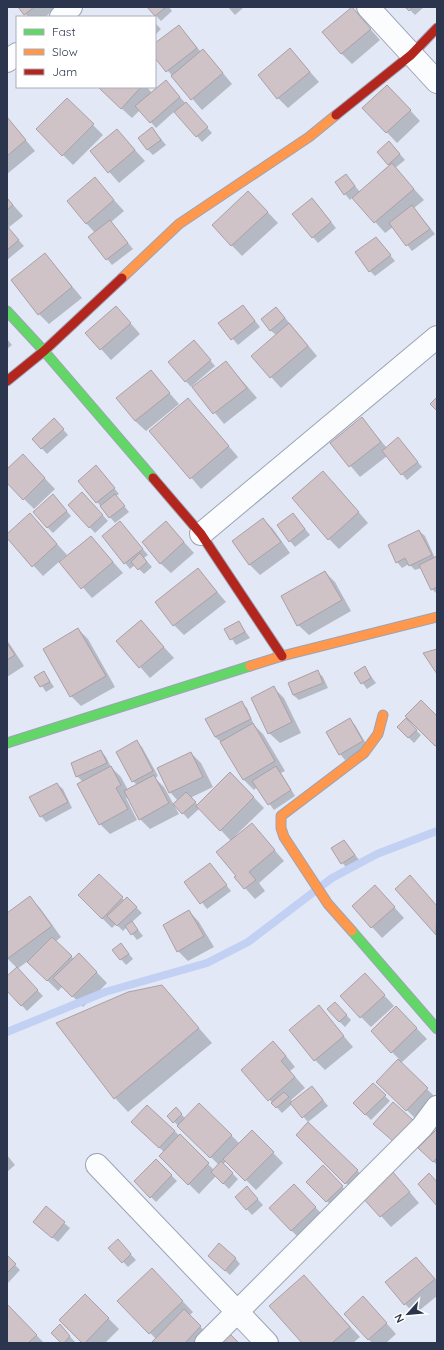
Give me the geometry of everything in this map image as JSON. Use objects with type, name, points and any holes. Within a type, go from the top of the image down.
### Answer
[{"type":"street","points":[[62,16],[71,7]]},
{"type":"street","points":[[368,7],[437,82]]},
{"type":"street","points":[[7,381],[44,351],[179,224],[199,209],[309,137],[411,55],[437,28]]},
{"type":"street","points":[[7,61],[16,55]]},
{"type":"street","points":[[7,310],[201,534],[282,656]]},
{"type":"street","points":[[201,534],[437,337]]},
{"type":"street","points":[[7,743],[282,656],[437,617]]},
{"type":"street","points":[[383,715],[378,734],[364,753],[282,816],[281,828],[284,837],[311,881],[328,904],[437,1030]]},
{"type":"street","points":[[206,1343],[422,1127],[437,1107]]},
{"type":"street","points":[[97,1165],[266,1343]]},
{"type":"building","points":[[18,7],[34,7],[24,15]]},
{"type":"building","points":[[147,7],[166,7],[155,16]]},
{"type":"building","points":[[352,7],[371,29],[341,54],[322,32]]},
{"type":"building","points":[[405,7],[413,7],[409,11]]},
{"type":"building","points":[[179,25],[197,48],[166,72],[156,59],[156,42]]},
{"type":"building","points":[[290,48],[310,72],[277,99],[258,75]]},
{"type":"building","points":[[203,49],[223,73],[191,100],[171,76]]},
{"type":"building","points":[[166,80],[180,97],[150,123],[135,106]]},
{"type":"building","points":[[387,85],[411,110],[386,133],[362,108]]},
{"type":"building","points":[[99,88],[140,88],[121,109]]},
{"type":"building","points":[[67,98],[94,124],[62,156],[36,129]]},
{"type":"building","points":[[186,102],[208,127],[196,137],[174,112]]},
{"type":"building","points":[[7,117],[26,140],[7,156]]},
{"type":"building","points":[[152,127],[161,140],[147,150],[138,138]]},
{"type":"building","points":[[117,129],[135,150],[108,173],[90,151]]},
{"type":"building","points":[[389,141],[400,154],[388,165],[377,152]]},
{"type":"building","points":[[392,163],[414,189],[374,223],[352,198]]},
{"type":"building","points":[[346,174],[355,186],[344,195],[335,182]]},
{"type":"building","points":[[95,177],[114,200],[86,224],[67,201]]},
{"type":"building","points":[[248,191],[268,212],[231,246],[212,225]]},
{"type":"building","points":[[7,198],[13,205],[7,210]]},
{"type":"building","points":[[312,198],[331,222],[312,238],[292,214]]},
{"type":"building","points":[[412,205],[430,229],[406,246],[389,223]]},
{"type":"building","points":[[110,220],[128,243],[106,260],[88,237]]},
{"type":"building","points":[[7,226],[19,240],[7,250]]},
{"type":"building","points":[[376,237],[391,255],[369,272],[355,252]]},
{"type":"building","points":[[45,253],[72,287],[38,315],[11,280]]},
{"type":"building","points":[[243,305],[255,321],[231,340],[218,323]]},
{"type":"building","points":[[116,306],[131,323],[100,350],[85,333]]},
{"type":"building","points":[[276,307],[285,318],[270,331],[261,319]]},
{"type":"building","points":[[289,323],[308,346],[270,378],[251,356]]},
{"type":"building","points":[[194,340],[211,360],[185,382],[168,362]]},
{"type":"building","points":[[226,361],[247,388],[213,414],[192,387]]},
{"type":"building","points":[[151,370],[170,393],[135,421],[116,398]]},
{"type":"building","points":[[437,397],[437,411],[430,404]]},
{"type":"building","points":[[188,398],[229,446],[190,479],[149,431]]},
{"type":"building","points":[[362,417],[381,442],[349,467],[330,443]]},
{"type":"building","points":[[54,418],[64,429],[41,449],[32,439]]},
{"type":"building","points":[[398,437],[418,462],[401,475],[382,451]]},
{"type":"building","points":[[23,454],[45,478],[23,500],[7,483],[7,469]]},
{"type":"building","points":[[96,465],[115,488],[96,503],[78,481]]},
{"type":"building","points":[[323,471],[359,512],[328,540],[292,498]]},
{"type":"building","points":[[82,492],[103,515],[89,528],[68,505]]},
{"type":"building","points":[[53,494],[67,511],[47,528],[33,512]]},
{"type":"building","points":[[115,494],[125,506],[109,518],[100,506]]},
{"type":"building","points":[[30,513],[57,544],[32,567],[7,538],[7,534]]},
{"type":"building","points":[[293,513],[305,529],[289,542],[277,525]]},
{"type":"building","points":[[263,518],[281,542],[249,565],[232,541]]},
{"type":"building","points":[[120,521],[143,549],[124,564],[102,536]]},
{"type":"building","points":[[166,521],[184,542],[160,564],[142,542]]},
{"type":"building","points":[[419,530],[432,555],[409,566],[405,558],[396,563],[388,545]]},
{"type":"building","points":[[91,536],[113,562],[81,589],[59,562]]},
{"type":"building","points":[[140,553],[147,562],[138,570],[131,562]]},
{"type":"building","points":[[437,556],[437,587],[431,590],[419,565]]},
{"type":"building","points":[[198,568],[217,592],[173,626],[155,602]]},
{"type":"building","points":[[325,571],[342,600],[297,626],[281,596]]},
{"type":"building","points":[[141,620],[164,647],[139,668],[116,641]]},
{"type":"building","points":[[239,621],[245,632],[230,640],[224,629]]},
{"type":"building","points":[[78,628],[106,676],[70,697],[43,649]]},
{"type":"building","points":[[7,643],[15,655],[7,660]]},
{"type":"building","points":[[437,649],[437,674],[423,653]]},
{"type":"building","points":[[365,666],[371,678],[361,684],[354,673]]},
{"type":"building","points":[[318,670],[323,683],[293,695],[288,683]]},
{"type":"building","points":[[44,671],[50,682],[40,687],[34,677]]},
{"type":"building","points":[[274,686],[292,722],[268,734],[251,698]]},
{"type":"building","points":[[421,700],[437,716],[437,745],[435,746],[405,716]]},
{"type":"building","points":[[242,701],[251,719],[215,737],[205,719]]},
{"type":"building","points":[[350,718],[363,741],[339,755],[326,732]]},
{"type":"building","points":[[406,718],[417,730],[408,738],[397,727]]},
{"type":"building","points":[[253,723],[275,761],[243,780],[220,742]]},
{"type":"building","points":[[137,740],[153,771],[132,782],[116,752]]},
{"type":"building","points":[[101,750],[107,763],[76,777],[71,763]]},
{"type":"building","points":[[191,752],[203,777],[169,793],[157,768]]},
{"type":"building","points":[[111,766],[121,785],[116,788],[128,809],[99,825],[77,784]]},
{"type":"building","points":[[276,766],[291,790],[268,805],[252,781]]},
{"type":"building","points":[[230,772],[254,797],[220,831],[196,806]]},
{"type":"building","points":[[154,775],[169,803],[139,820],[124,791]]},
{"type":"building","points":[[57,783],[68,802],[40,817],[29,797]]},
{"type":"building","points":[[186,792],[196,802],[182,814],[173,804]]},
{"type":"building","points":[[252,823],[275,850],[249,872],[256,880],[244,889],[234,877],[236,876],[216,852]]},
{"type":"building","points":[[344,840],[355,855],[341,864],[331,848]]},
{"type":"building","points":[[210,863],[227,885],[200,904],[184,882]]},
{"type":"building","points":[[99,874],[123,897],[102,919],[78,895]]},
{"type":"building","points":[[410,875],[437,906],[436,935],[395,889]]},
{"type":"building","points":[[375,885],[395,907],[371,928],[352,906]]},
{"type":"building","points":[[30,896],[52,926],[7,959],[7,913]]},
{"type":"building","points":[[127,897],[137,907],[117,926],[107,916]]},
{"type":"building","points":[[189,910],[204,936],[177,952],[163,925]]},
{"type":"building","points":[[132,921],[138,930],[131,935],[125,926]]},
{"type":"building","points":[[52,937],[72,956],[47,981],[27,962]]},
{"type":"building","points":[[121,943],[129,954],[120,960],[112,950]]},
{"type":"building","points":[[79,953],[97,972],[72,997],[53,978]]},
{"type":"building","points":[[17,967],[38,990],[21,1006],[7,991],[7,976]]},
{"type":"building","points":[[365,973],[385,995],[360,1018],[340,996]]},
{"type":"building","points":[[162,985],[199,1028],[114,1099],[56,1023],[128,992]]},
{"type":"building","points":[[335,1002],[347,1015],[339,1022],[327,1009]]},
{"type":"building","points":[[319,1005],[344,1036],[314,1061],[289,1030]]},
{"type":"building","points":[[396,1006],[417,1028],[391,1053],[371,1031]]},
{"type":"building","points":[[273,1041],[286,1056],[281,1061],[295,1077],[268,1101],[241,1070]]},
{"type":"building","points":[[398,1059],[428,1088],[406,1111],[376,1082]]},
{"type":"building","points":[[373,1083],[386,1095],[365,1115],[353,1103]]},
{"type":"building","points":[[312,1086],[323,1100],[302,1118],[290,1103]]},
{"type":"building","points":[[284,1092],[289,1097],[276,1108],[271,1103]]},
{"type":"building","points":[[393,1102],[413,1120],[394,1142],[373,1124]]},
{"type":"building","points":[[199,1103],[232,1135],[210,1158],[177,1126]]},
{"type":"building","points":[[147,1105],[175,1131],[159,1148],[131,1122]]},
{"type":"building","points":[[176,1107],[182,1114],[173,1123],[167,1116]]},
{"type":"building","points":[[308,1122],[358,1170],[345,1184],[296,1135]]},
{"type":"building","points":[[437,1129],[437,1158],[433,1162],[418,1148]]},
{"type":"building","points":[[252,1130],[274,1152],[245,1181],[223,1159]]},
{"type":"building","points":[[180,1134],[209,1163],[188,1185],[159,1156]]},
{"type":"building","points":[[156,1159],[172,1175],[150,1198],[134,1181]]},
{"type":"building","points":[[221,1161],[233,1173],[223,1184],[211,1172]]},
{"type":"building","points":[[323,1165],[343,1186],[326,1202],[306,1182]]},
{"type":"building","points":[[392,1171],[410,1192],[380,1217],[362,1197]]},
{"type":"building","points":[[429,1173],[437,1182],[437,1206],[418,1184]]},
{"type":"building","points":[[294,1184],[316,1207],[291,1231],[269,1208]]},
{"type":"building","points":[[247,1186],[258,1199],[246,1210],[235,1197]]},
{"type":"building","points":[[46,1206],[65,1222],[52,1238],[33,1222]]},
{"type":"building","points":[[118,1239],[131,1254],[122,1263],[108,1248]]},
{"type":"building","points":[[219,1243],[236,1258],[225,1271],[208,1256]]},
{"type":"building","points":[[7,1255],[16,1264],[7,1273]]},
{"type":"building","points":[[416,1257],[435,1279],[404,1305],[385,1282]]},
{"type":"building","points":[[152,1268],[183,1301],[149,1334],[117,1301]]},
{"type":"building","points":[[304,1275],[350,1327],[332,1343],[302,1343],[269,1306]]},
{"type":"building","points":[[85,1294],[109,1318],[85,1343],[82,1343],[59,1320]]},
{"type":"building","points":[[363,1296],[387,1323],[368,1340],[344,1314]]},
{"type":"building","points":[[7,1304],[37,1335],[28,1343],[7,1343]]},
{"type":"building","points":[[184,1309],[201,1326],[185,1343],[151,1343]]},
{"type":"building","points":[[60,1324],[70,1336],[64,1343],[61,1343],[51,1333]]},
{"type":"building","points":[[230,1334],[239,1343],[222,1343]]},
{"type":"waterway","points":[[7,1032],[105,992],[207,963],[248,942],[332,878],[377,854],[437,831]]},
{"type":"traffic: fast","points":[[7,311],[44,351],[153,478]]},
{"type":"traffic: fast","points":[[7,743],[250,666]]},
{"type":"traffic: fast","points":[[352,931],[437,1029]]},
{"type":"traffic: slow","points":[[122,278],[179,224],[309,137],[336,115]]},
{"type":"traffic: slow","points":[[250,666],[282,656],[437,617]]},
{"type":"traffic: slow","points":[[352,931],[328,904],[284,837],[281,828],[281,816],[364,753],[378,734],[383,715]]},
{"type":"traffic: jam","points":[[336,115],[411,55],[437,28]]},
{"type":"traffic: jam","points":[[7,381],[44,351],[122,278]]},
{"type":"traffic: jam","points":[[153,478],[201,534],[282,656]]}]
